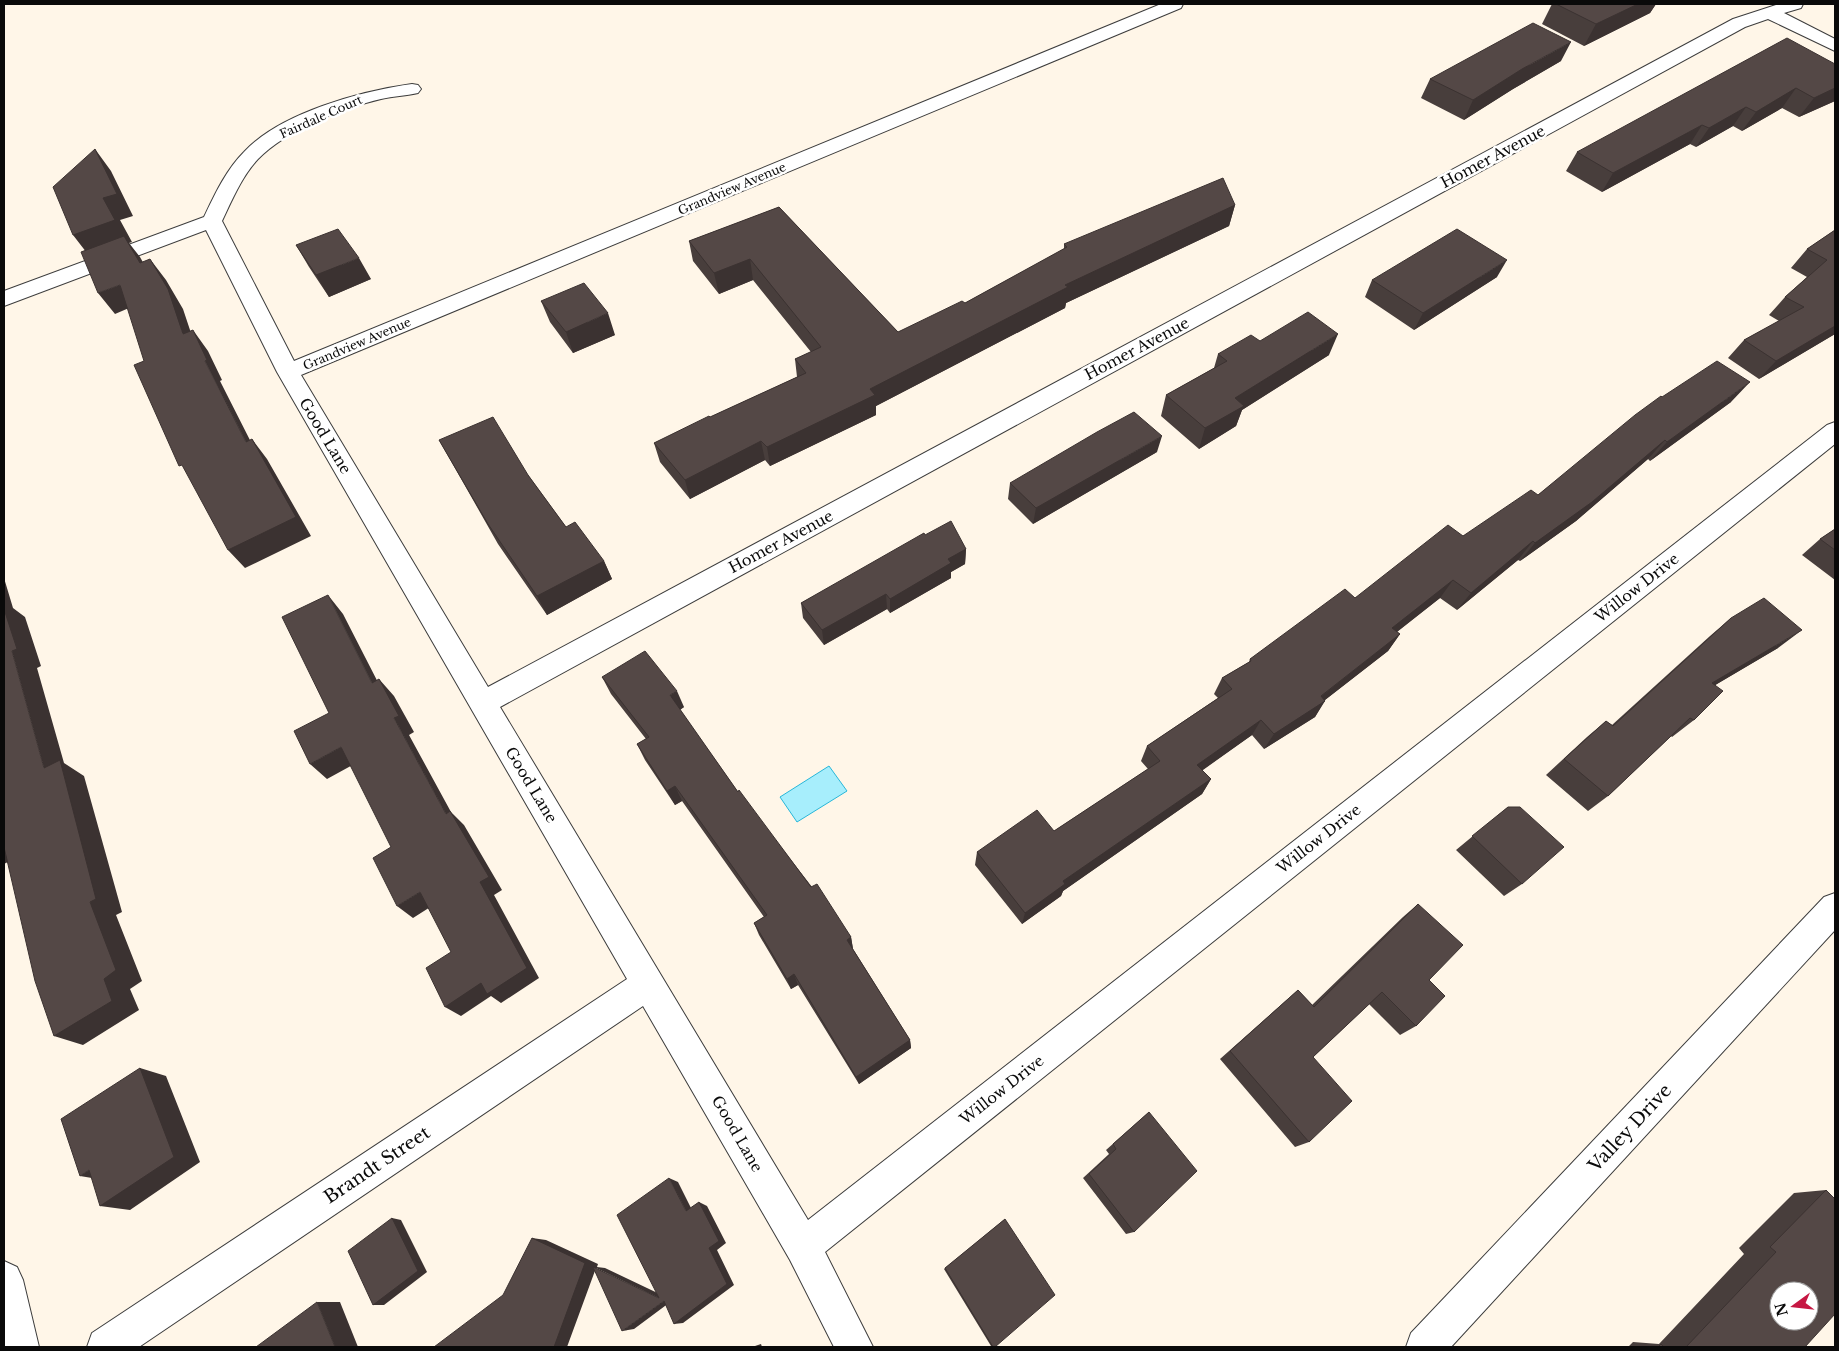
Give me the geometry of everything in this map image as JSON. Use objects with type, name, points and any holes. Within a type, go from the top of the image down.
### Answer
[{"type":"street","name":"Grandview Avenue","points":[[288,372],[1175,4]]},
{"type":"street","name":"Homer Avenue","points":[[483,703],[1739,23],[1795,4]]},
{"type":"street","points":[[1768,12],[1835,46]]},
{"type":"street","name":"Fairdale Court","points":[[212,220],[238,173],[251,155],[267,141],[298,124],[372,95],[412,89]]},
{"type":"street","name":"Good Lane","points":[[212,220],[288,372],[803,1247],[854,1347]]},
{"type":"street","points":[[4,299],[212,220]]},
{"type":"street","name":"Willow Drive","points":[[803,1247],[1835,431]]},
{"type":"street","name":"Valley Drive","points":[[1425,1347],[1835,908]]},
{"type":"street","name":"Brandt Street","points":[[106,1347],[648,984]]},
{"type":"street","points":[[4,1280],[20,1347]]},
{"type":"water","points":[[829,766],[847,791],[797,822],[780,797]]},
{"type":"building","points":[[1556,4],[1638,4],[1596,24]]},
{"type":"building","points":[[1533,23],[1571,42],[1522,69],[1473,100],[1430,79]]},
{"type":"building","points":[[1787,38],[1835,64],[1835,88],[1814,98],[1796,88],[1756,112],[1746,107],[1709,128],[1702,125],[1613,173],[1577,152]]},
{"type":"building","points":[[95,149],[117,194],[103,198],[115,220],[73,235],[53,187]]},
{"type":"building","points":[[1223,178],[1235,205],[1065,285],[1068,287],[870,389],[875,395],[767,447],[761,441],[685,480],[654,443],[709,416],[806,373],[795,359],[821,347],[750,259],[714,273],[689,241],[779,207],[898,332],[962,301],[965,303],[1067,247],[1064,244]]},
{"type":"building","points":[[338,229],[359,258],[316,275],[296,245]]},
{"type":"building","points":[[1457,229],[1507,260],[1423,313],[1372,280]]},
{"type":"building","points":[[1835,230],[1835,326],[1776,361],[1744,340],[1804,307],[1785,297],[1827,260],[1807,249]]},
{"type":"building","points":[[124,236],[140,263],[150,259],[168,289],[183,334],[193,330],[207,360],[205,361],[246,442],[252,439],[296,517],[228,550],[182,465],[179,466],[134,365],[144,361],[120,285],[98,293],[81,252]]},
{"type":"building","points":[[584,283],[608,313],[566,332],[541,301]]},
{"type":"building","points":[[1308,312],[1338,334],[1235,398],[1244,406],[1205,428],[1166,395],[1227,361],[1218,354],[1251,335],[1260,341]]},
{"type":"building","points":[[1717,361],[1750,382],[1667,442],[1665,440],[1592,502],[1535,543],[1533,541],[1471,593],[1453,580],[1392,628],[1400,634],[1321,696],[1325,701],[1274,734],[1261,720],[1197,765],[1211,779],[1063,881],[1065,884],[1025,913],[977,852],[1037,810],[1054,831],[1160,761],[1147,746],[1232,689],[1222,678],[1251,661],[1250,659],[1345,589],[1355,598],[1448,525],[1463,536],[1531,490],[1538,495],[1635,415],[1661,396]]},
{"type":"building","points":[[1134,412],[1162,436],[1036,508],[1010,483],[1097,432]]},
{"type":"building","points":[[493,417],[528,475],[566,527],[575,522],[604,561],[537,596],[488,524],[439,440]]},
{"type":"building","points":[[951,521],[966,549],[948,559],[951,563],[890,599],[886,594],[822,630],[801,603],[924,533],[925,535]]},
{"type":"building","points":[[1835,529],[1835,550],[1820,539]]},
{"type":"building","points":[[328,595],[372,683],[379,679],[399,716],[394,718],[446,814],[450,811],[489,877],[480,882],[527,968],[487,994],[481,983],[445,1007],[426,968],[451,952],[420,892],[397,906],[373,858],[391,847],[341,747],[310,764],[294,731],[329,713],[282,617]]},
{"type":"building","points":[[1764,598],[1802,630],[1712,683],[1723,691],[1694,720],[1690,718],[1608,796],[1564,759],[1606,721],[1613,726],[1731,618]]},
{"type":"building","points":[[4,609],[17,649],[12,651],[44,768],[60,760],[96,899],[90,902],[116,970],[104,979],[112,1001],[54,1036],[35,981],[4,847]]},
{"type":"building","points":[[645,651],[677,691],[670,695],[738,792],[739,790],[811,887],[817,884],[851,937],[847,940],[910,1040],[856,1077],[794,974],[787,979],[754,923],[767,915],[675,786],[667,791],[637,744],[649,737],[602,677]]},
{"type":"building","points":[[1508,807],[1520,807],[1564,847],[1522,884],[1472,836]]},
{"type":"building","points":[[1418,904],[1463,945],[1429,980],[1445,996],[1416,1026],[1382,992],[1313,1057],[1352,1101],[1309,1142],[1230,1051],[1298,990],[1314,1007]]},
{"type":"building","points":[[140,1068],[174,1157],[100,1206],[89,1170],[80,1176],[61,1119]]},
{"type":"building","points":[[1149,1112],[1197,1171],[1134,1232],[1089,1174],[1116,1149],[1113,1144]]},
{"type":"building","points":[[669,1178],[686,1211],[699,1202],[719,1241],[709,1248],[727,1284],[674,1324],[664,1301],[622,1331],[593,1267],[659,1298],[617,1215]]},
{"type":"building","points":[[1826,1190],[1835,1199],[1835,1314],[1805,1347],[1686,1347],[1776,1252],[1770,1247]]},
{"type":"building","points":[[392,1218],[418,1271],[373,1305],[348,1251]]},
{"type":"building","points":[[1005,1219],[1055,1295],[993,1347],[945,1268]]},
{"type":"building","points":[[532,1238],[585,1263],[554,1347],[434,1347],[503,1295]]},
{"type":"building","points":[[317,1302],[335,1347],[256,1347]]}]
